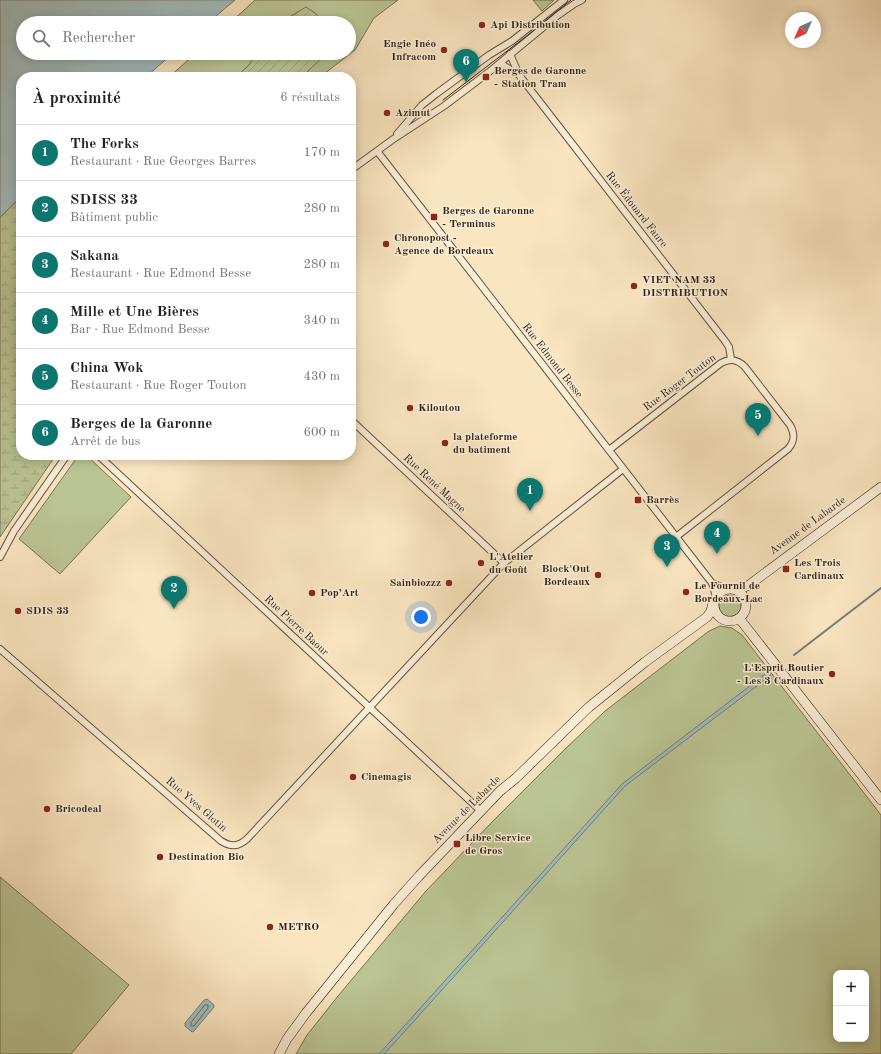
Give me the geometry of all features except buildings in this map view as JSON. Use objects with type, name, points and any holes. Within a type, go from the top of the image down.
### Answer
[{"type":"main road","name":"Avenue de Labarde","points":[[730,589],[740,589],[749,585],[881,487]]},
{"type":"main road","points":[[707,617],[713,616],[730,621],[739,618],[744,612],[745,592],[749,585]]},
{"type":"main road","points":[[720,618],[715,612],[715,600],[722,590],[730,589],[741,593],[745,600]]},
{"type":"main road","name":"Avenue de Labarde","points":[[279,1054],[287,1039],[306,1013],[394,904],[500,791],[516,778],[589,707],[639,667],[707,617],[715,600]]},
{"type":"main road","points":[[739,618],[881,800]]},
{"type":"street","points":[[392,140],[422,105],[480,61],[515,39],[564,0]]},
{"type":"street","points":[[356,166],[392,140],[444,106],[500,63],[557,16],[582,0]]},
{"type":"street","name":"Rue Édouard Faure","points":[[510,54],[518,75],[725,341],[729,348],[730,359]]},
{"type":"street","name":"Rue Édouard Faure","points":[[500,63],[518,75]]},
{"type":"street","name":"Rue Edmond Besse","points":[[377,151],[712,582],[715,600]]},
{"type":"street","name":"Rue Roger Touton","points":[[609,450],[721,363],[730,359],[744,366],[773,403],[793,430],[794,440],[788,449],[676,537]]},
{"type":"street","name":"Rue René Magne","points":[[356,425],[504,563]]},
{"type":"street","points":[[0,558],[14,531],[64,460]]},
{"type":"street","name":"Rue Pierre Baour","points":[[103,460],[481,811]]},
{"type":"street","points":[[369,707],[504,563],[624,469]]},
{"type":"street","name":"Rue Edmond Besse","points":[[712,582],[730,589]]},
{"type":"street","name":"Rue Yves Glotin","points":[[0,649],[215,836],[229,845],[238,845],[247,839],[369,707]]},
{"type":"green space","points":[[255,0],[398,0],[374,18],[356,48],[356,16],[238,16]]},
{"type":"green space","points":[[533,0],[554,0],[542,11]]},
{"type":"green space","points":[[306,7],[318,16],[291,16]]},
{"type":"green space","points":[[188,60],[342,60],[326,72],[175,72]]},
{"type":"green space","points":[[252,60],[320,60],[307,72],[241,72]]},
{"type":"green space","points":[[16,202],[16,460],[53,460],[0,537],[0,217]]},
{"type":"green space","points":[[75,460],[91,460],[131,497],[60,574],[19,539]]},
{"type":"green space","points":[[730,595],[734,596],[740,602],[740,610],[734,616],[730,617],[726,616],[720,610],[719,606],[720,602],[726,596]]},
{"type":"green space","points":[[720,626],[732,628],[742,635],[881,815],[881,1054],[296,1054],[307,1035],[338,996],[426,891],[492,822],[605,711],[709,631]]},
{"type":"green space","points":[[0,877],[129,985],[71,1054],[0,1054]]},
{"type":"water","points":[[0,0],[235,0],[216,16],[16,16],[16,60],[165,60],[152,72],[16,72],[16,202],[0,217]]},
{"type":"water","points":[[768,672],[771,674],[770,676],[625,786],[397,1040],[384,1054],[379,1054],[622,784]]},
{"type":"water","points":[[207,999],[214,1005],[214,1007],[192,1032],[185,1026],[185,1023],[204,1000]]},
{"type":"waterway","points":[[794,655],[881,588]]},
{"type":"tram line","points":[[443,100],[571,0]]},
{"type":"place","name":"Api Distribution","points":[[482,25]]},
{"type":"place","name":"Engie Inéo Infracom","points":[[444,50]]},
{"type":"place","name":"Berges de Garonne - Station Tram","points":[[486,77]]},
{"type":"place","name":"Berges de la Garonne","points":[[466,82]]},
{"type":"place","name":"Azimut","points":[[387,113]]},
{"type":"place","name":"Berges de Garonne - Terminus","points":[[434,217]]},
{"type":"place","name":"Chronopost - Agence de Bordeaux","points":[[386,244]]},
{"type":"place","name":"VIET NAM 33 DISTRIBUTION","points":[[634,286]]},
{"type":"place","name":"Kiloutou","points":[[410,408]]},
{"type":"place","name":"China Wok","points":[[758,436]]},
{"type":"place","name":"la plateforme du batiment","points":[[445,443]]},
{"type":"place","name":"Barrès","points":[[638,500]]},
{"type":"place","name":"The Forks","points":[[530,511]]},
{"type":"place","name":"Mille et Une Bières","points":[[717,554]]},
{"type":"place","name":"L'Atelier du Goût","points":[[481,563]]},
{"type":"place","name":"Sakana","points":[[667,567]]},
{"type":"place","name":"Les Trois Cardinaux","points":[[786,569]]},
{"type":"place","name":"Block'Out Bordeaux","points":[[598,575]]},
{"type":"place","name":"Sainbiozzz","points":[[449,583]]},
{"type":"place","name":"Le Fournil de Bordeaux-Lac","points":[[686,592]]},
{"type":"place","name":"Pop’Art","points":[[312,593]]},
{"type":"place","name":"SDISS 33","points":[[174,609]]},
{"type":"place","name":"SDIS 33","points":[[18,611]]},
{"type":"place","name":"L'Esprit Routier - Les 3 Cardinaux","points":[[832,674]]},
{"type":"place","name":"Cinemagis","points":[[353,777]]},
{"type":"place","name":"Bricodeal","points":[[47,809]]},
{"type":"place","name":"Libre Service de Gros","points":[[457,844]]},
{"type":"place","name":"Destination Bio","points":[[160,857]]},
{"type":"place","name":"METRO","points":[[270,927]]}]
